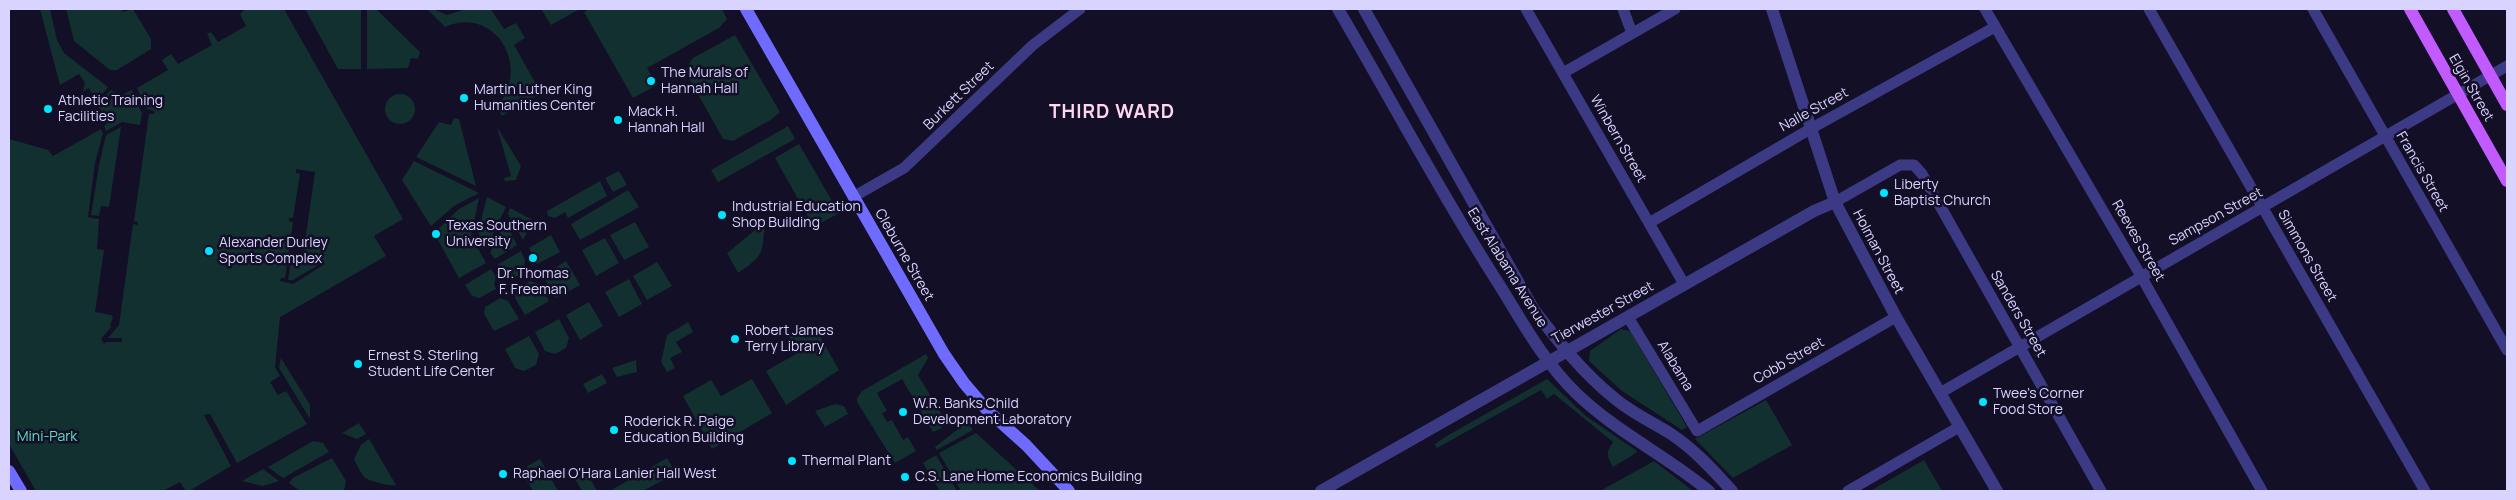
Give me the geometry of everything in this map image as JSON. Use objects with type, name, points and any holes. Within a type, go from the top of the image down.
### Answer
[{"type":"main road","name":"Cleburne Street","points":[[746,9],[926,326],[964,383],[987,410],[1026,445],[1069,491]]},
{"type":"main road","name":"Elgin Street","points":[[2410,9],[2507,181]]},
{"type":"main road","name":"Elgin Street","points":[[2453,9],[2507,105]]},
{"type":"main road","points":[[9,471],[21,491]]},
{"type":"street","name":"Burkett Street","points":[[853,197],[904,168],[1033,45],[1080,9]]},
{"type":"street","name":"East Alabama Avenue","points":[[1338,9],[1474,245],[1548,361],[1575,392],[1593,408],[1632,438],[1685,471],[1709,491]]},
{"type":"street","name":"East Alabama Avenue","points":[[1364,9],[1534,310],[1566,351],[1614,399],[1672,435],[1693,452],[1732,491]]},
{"type":"street","name":"Winbern Street","points":[[1526,9],[1684,284]]},
{"type":"street","points":[[1623,9],[1632,33]]},
{"type":"street","points":[[1563,73],[1675,9]]},
{"type":"street","name":"Holman Street","points":[[1772,9],[1835,202],[1896,317],[1997,491]]},
{"type":"street","name":"Reeves Street","points":[[1984,9],[2141,276],[2262,491]]},
{"type":"street","name":"Simmons Street","points":[[2149,9],[2425,491]]},
{"type":"street","name":"Francis Street","points":[[2313,9],[2507,350]]},
{"type":"street","name":"Nalle Street","points":[[1649,223],[1812,128],[1995,27]]},
{"type":"street","name":"Sampson Street","points":[[1940,393],[2507,66]]},
{"type":"street","name":"Tierwester Street","points":[[1321,491],[1814,210],[1835,202],[1900,164]]},
{"type":"street","name":"Sanders Street","points":[[1900,164],[1914,165],[1922,174],[2101,491]]},
{"type":"street","name":"Alabama","points":[[1628,317],[1697,431]]},
{"type":"street","name":"Cobb Street","points":[[1697,431],[1896,317]]},
{"type":"street","points":[[1848,491],[1959,427]]},
{"type":"green space","points":[[40,9],[50,9],[57,40],[64,53],[108,87],[96,102],[89,88],[83,91],[85,83],[79,74],[60,85]]},
{"type":"green space","points":[[66,9],[122,9],[123,12],[133,9],[151,39],[151,49],[117,70],[110,70],[74,41]]},
{"type":"green space","name":"Mini-Park","points":[[245,9],[284,9],[403,219],[374,236],[386,256],[280,317],[275,367],[280,376],[270,382],[278,395],[286,391],[307,424],[237,463],[210,414],[204,415],[231,466],[189,491],[186,491],[180,482],[163,491],[36,491],[9,444],[9,139],[48,150],[53,156],[101,129],[103,133],[95,163],[88,217],[99,219],[97,249],[104,250],[95,312],[113,317],[110,326],[112,326],[101,339],[104,344],[106,342],[122,342],[122,338],[108,338],[119,325],[133,224],[138,225],[138,222],[134,221],[149,114],[154,114],[155,111],[147,109],[137,88],[168,70],[162,60],[171,54],[178,64],[212,45],[207,34],[211,32],[218,42],[246,26],[240,14]],"holes":[[[296,169],[315,172],[302,262],[291,261],[288,280],[293,280],[320,264],[322,266],[293,284],[280,281],[281,278],[285,278],[293,222],[289,221],[289,218],[293,218],[300,174],[296,173]]]},
{"type":"green space","points":[[305,9],[361,9],[361,69],[338,69]]},
{"type":"green space","points":[[367,9],[376,9],[420,52],[418,59],[411,58],[408,68],[367,69]]},
{"type":"green space","points":[[427,9],[433,9],[447,15],[466,9],[491,9],[504,29],[516,23],[525,38],[514,45],[541,93],[502,116],[497,107],[507,91],[511,74],[509,57],[502,43],[492,32],[478,24],[462,22],[445,27]]},
{"type":"green space","points":[[541,9],[580,9],[551,25]]},
{"type":"green space","points":[[589,9],[722,9],[727,19],[719,28],[647,68],[657,85],[633,98],[584,12]]},
{"type":"green space","points":[[735,35],[780,112],[772,119],[733,141],[723,139],[685,71],[693,58]]},
{"type":"green space","points":[[111,90],[120,96],[132,90],[142,114],[140,125],[122,122],[106,131],[104,126],[108,123],[97,104]]},
{"type":"green space","points":[[400,94],[410,99],[415,109],[410,119],[400,124],[390,119],[385,109],[390,99]]},
{"type":"green space","points":[[454,118],[459,119],[476,186],[416,157],[439,122],[451,125]]},
{"type":"green space","points":[[788,126],[795,139],[718,182],[711,170]]},
{"type":"green space","points":[[121,127],[109,207],[101,206],[99,216],[91,215],[106,135]]},
{"type":"green space","points":[[497,127],[521,166],[516,180],[505,181],[504,178],[511,176]]},
{"type":"green space","points":[[799,144],[839,213],[814,227],[775,158]]},
{"type":"green space","points":[[414,161],[479,193],[454,206],[431,226],[402,180]]},
{"type":"green space","points":[[619,171],[627,185],[613,192],[605,178]]},
{"type":"green space","points":[[600,181],[607,196],[568,218],[565,212],[555,218],[548,216],[547,211]]},
{"type":"green space","points":[[628,190],[639,207],[580,240],[571,224]]},
{"type":"green space","points":[[487,197],[506,207],[486,248],[478,232]]},
{"type":"green space","points":[[479,198],[471,236],[486,263],[459,278],[434,233],[459,209]]},
{"type":"green space","points":[[510,208],[533,220],[523,240],[508,214]]},
{"type":"green space","points":[[505,221],[517,245],[495,259],[490,253]]},
{"type":"green space","points":[[635,222],[649,247],[624,260],[610,235]]},
{"type":"green space","points":[[765,222],[762,247],[758,257],[738,273],[727,253]]},
{"type":"green space","points":[[551,235],[560,252],[537,264],[529,248]]},
{"type":"green space","points":[[605,238],[619,263],[596,276],[582,250]]},
{"type":"green space","points":[[521,251],[525,260],[524,267],[526,271],[512,279],[510,276],[501,273],[497,265]]},
{"type":"green space","points":[[566,261],[580,285],[556,298],[545,280],[548,272]]},
{"type":"green space","points":[[657,262],[672,286],[647,300],[633,276]]},
{"type":"green space","points":[[491,269],[496,277],[494,284],[496,289],[479,298],[472,296],[465,285]]},
{"type":"green space","points":[[629,279],[642,304],[619,317],[605,292]]},
{"type":"green space","points":[[530,281],[539,284],[549,301],[525,315],[515,298],[517,289]]},
{"type":"green space","points":[[500,298],[508,301],[519,319],[494,331],[484,314],[485,307]]},
{"type":"green space","points":[[589,302],[603,326],[580,340],[566,315]]},
{"type":"green space","points":[[559,319],[569,338],[566,348],[555,354],[545,351],[535,332]]},
{"type":"green space","points":[[688,322],[693,332],[676,342],[682,352],[670,358],[675,368],[667,372],[661,362],[667,335]]},
{"type":"green space","points":[[813,324],[839,370],[786,405],[766,371],[798,353],[789,337]]},
{"type":"green space","points":[[1621,329],[1630,331],[1687,427],[1682,430],[1622,391],[1589,361],[1590,351]]},
{"type":"green space","points":[[529,336],[539,354],[536,365],[524,371],[515,368],[505,349]]},
{"type":"green space","points":[[926,354],[928,358],[918,375],[940,412],[949,420],[940,429],[933,432],[902,379],[877,393],[887,411],[882,413],[887,422],[892,420],[903,440],[908,437],[916,451],[895,463],[857,402],[857,398],[862,391]]},
{"type":"green space","points":[[281,358],[310,405],[310,419],[279,368]]},
{"type":"green space","points":[[636,360],[637,372],[617,377],[612,368]]},
{"type":"green space","points":[[602,374],[607,383],[588,393],[583,384]]},
{"type":"green space","points":[[752,379],[772,413],[712,449],[683,396],[711,380],[721,396]]},
{"type":"green space","points":[[1547,379],[1586,416],[1637,451],[1636,453],[1613,467],[1608,454],[1613,442],[1554,394],[1547,399],[1541,390],[1437,448],[1435,444],[1445,437]]},
{"type":"green space","points":[[1766,400],[1792,445],[1733,478],[1695,439]]},
{"type":"green space","points":[[835,404],[844,406],[848,414],[825,427],[815,411]]},
{"type":"green space","points":[[967,422],[973,430],[937,450],[935,447]]},
{"type":"green space","points":[[359,423],[366,434],[357,439],[342,433]]},
{"type":"green space","points":[[976,433],[1040,491],[961,491],[939,453]]},
{"type":"green space","points":[[369,439],[396,485],[370,480],[361,473],[354,459],[361,445]]},
{"type":"green space","points":[[313,441],[323,443],[329,452],[283,478],[268,467]]},
{"type":"green space","points":[[936,455],[957,491],[940,491],[923,463]]},
{"type":"green space","points":[[332,458],[346,481],[344,491],[300,491],[289,483],[293,478]]},
{"type":"green space","points":[[667,458],[676,473],[643,491],[610,491]]},
{"type":"green space","points":[[540,459],[558,491],[533,491],[521,470]]},
{"type":"green space","points":[[1924,460],[1942,491],[1870,491]]},
{"type":"green space","points":[[1654,461],[1693,491],[1600,491]]},
{"type":"green space","points":[[263,469],[279,481],[263,486],[242,481]]},
{"type":"green space","points":[[585,470],[597,491],[582,491],[574,477]]},
{"type":"place","name":"The Murals of Hannah Hall","points":[[651,81]]},
{"type":"place","name":"Martin Luther King Humanities Center","points":[[464,98]]},
{"type":"place","name":"Athletic Training Facilities","points":[[48,109]]},
{"type":"place","name":"Mack H. Hannah Hall","points":[[618,120]]},
{"type":"place","name":"Liberty Baptist Church","points":[[1884,193]]},
{"type":"place","name":"Industrial Education Shop Building","points":[[722,215]]},
{"type":"place","name":"Texas Southern University","points":[[436,234]]},
{"type":"place","name":"Alexander Durley Sports Complex","points":[[209,251]]},
{"type":"place","name":"Dr. Thomas F. Freeman","points":[[533,258]]},
{"type":"place","name":"Robert James Terry Library","points":[[735,339]]},
{"type":"place","name":"Ernest S. Sterling Student Life Center","points":[[358,364]]},
{"type":"place","name":"Twee's Corner Food Store","points":[[1983,402]]},
{"type":"place","name":"W.R. Banks Child Development Laboratory","points":[[903,412]]},
{"type":"place","name":"Roderick R. Paige Education Building","points":[[614,430]]},
{"type":"place","name":"Thermal Plant","points":[[792,461]]},
{"type":"place","name":"Raphael O'Hara Lanier Hall West","points":[[503,474]]},
{"type":"place","name":"C.S. Lane Home Economics Building","points":[[905,477]]},
{"type":"district","name":"THIRD WARD","points":[[1112,113]]}]
